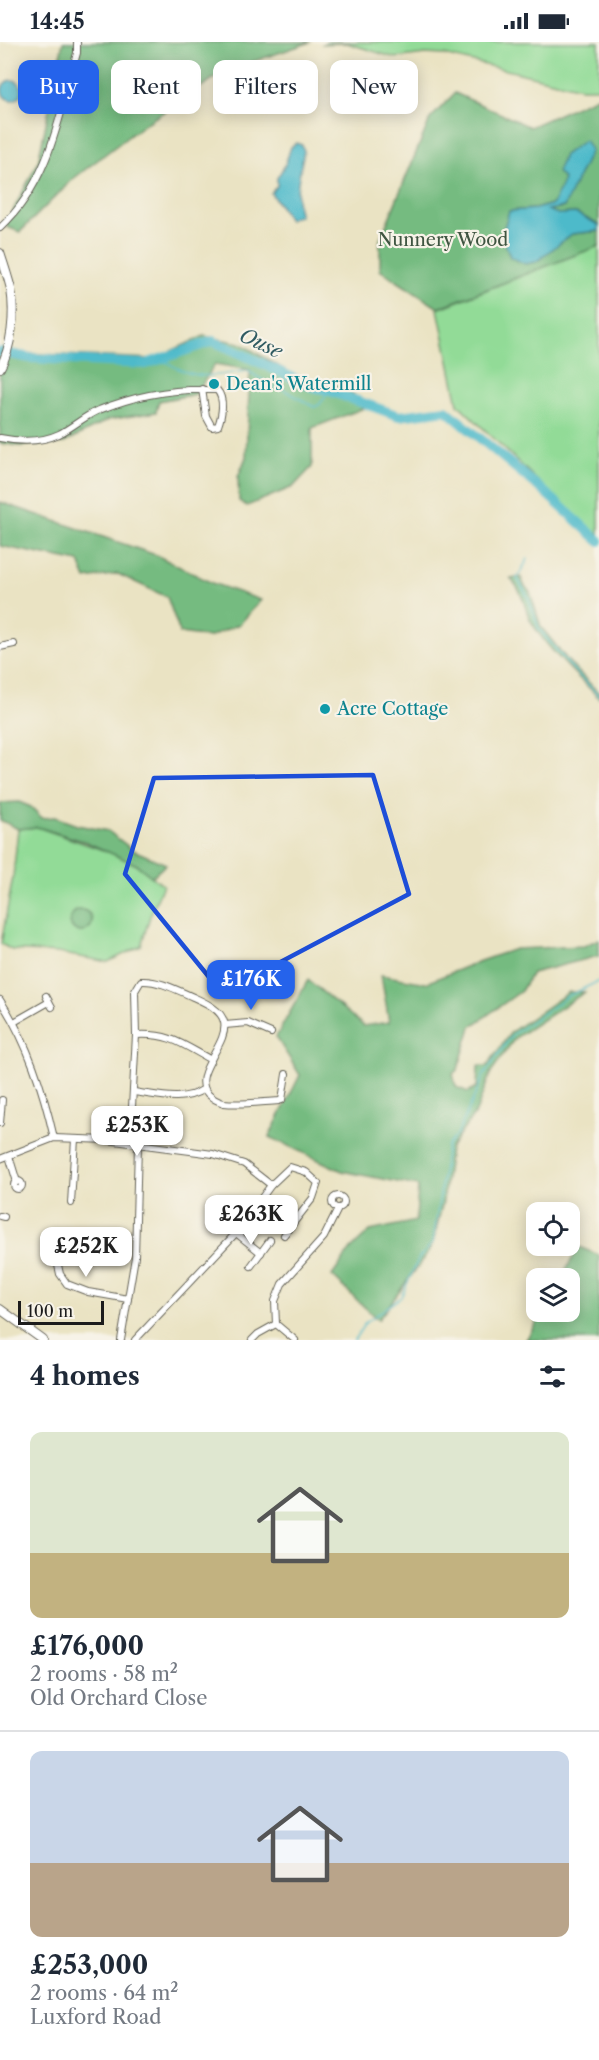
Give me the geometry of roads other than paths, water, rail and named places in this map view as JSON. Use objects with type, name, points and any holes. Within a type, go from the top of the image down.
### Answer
[{"type":"main road","points":[[0,253],[11,291],[8,353],[0,368]]},
{"type":"main road","points":[[0,1310],[43,1340]]},
{"type":"street","points":[[0,228],[31,193],[50,154],[77,53],[77,42]]},
{"type":"street","points":[[0,438],[15,441],[43,440],[61,433],[82,417],[101,409],[157,394],[188,389],[202,389],[217,390],[221,393],[222,404],[218,426],[212,428],[209,422],[202,389]]},
{"type":"street","points":[[0,647],[14,644]]},
{"type":"street","points":[[130,1143],[136,1035],[135,991],[141,981],[152,980],[204,1001],[222,1017],[225,1025],[220,1043],[203,1082],[204,1089],[210,1097],[223,1103],[279,1101],[282,1100],[286,1074]]},
{"type":"street","points":[[0,1000],[14,1022],[36,1073],[54,1138]]},
{"type":"street","points":[[14,1022],[49,1002]]},
{"type":"street","points":[[225,1025],[248,1023],[271,1033]]},
{"type":"street","points":[[136,1035],[156,1034],[177,1041],[211,1060]]},
{"type":"street","points":[[134,1092],[184,1098],[204,1089]]},
{"type":"street","points":[[0,1123],[2,1100]]},
{"type":"street","points":[[0,1159],[54,1138],[107,1140],[213,1154],[244,1164],[271,1185]]},
{"type":"street","points":[[71,1203],[75,1139]]},
{"type":"street","points":[[121,1340],[135,1257],[138,1144]]},
{"type":"street","points":[[9,1156],[17,1182]]},
{"type":"street","points":[[135,1340],[236,1233],[271,1185],[291,1167],[306,1172],[318,1183],[313,1198],[284,1235]]},
{"type":"street","points":[[295,1340],[276,1324],[275,1301],[282,1284],[324,1237],[338,1209]]},
{"type":"street","points":[[236,1233],[261,1253]]},
{"type":"street","points":[[60,1238],[56,1252],[60,1274],[67,1284],[88,1292],[128,1299]]},
{"type":"street","points":[[250,1266],[270,1240]]},
{"type":"street","points":[[252,1340],[276,1324]]},
{"type":"water","points":[[8,81],[18,82],[18,98],[8,99],[3,94],[3,86]]},
{"type":"water","points":[[585,140],[591,150],[564,207],[548,210],[558,214],[576,213],[599,225],[599,231],[572,234],[536,262],[525,264],[510,257],[502,235],[509,211],[535,209],[553,204],[564,180],[557,172],[564,155]]},
{"type":"water","points":[[296,143],[302,145],[304,151],[297,192],[300,216],[289,220],[271,193],[277,186],[277,178],[285,165],[291,147]]},
{"type":"waterway","name":"Ouse","points":[[0,352],[30,358],[146,364],[213,341],[313,387],[399,416],[446,410],[599,541]]},
{"type":"waterway","points":[[160,359],[183,371],[202,376],[248,371],[275,388],[281,388],[314,407],[319,405],[330,391]]},
{"type":"waterway","points":[[528,559],[517,578],[528,597],[539,629],[599,696]]},
{"type":"waterway","points":[[354,1340],[365,1323],[401,1297],[419,1258],[433,1243],[447,1146],[458,1133],[484,1075],[512,1035],[568,996],[599,981]]},
{"type":"place","name":"Dean's Watermill","points":[[214,384]]},
{"type":"place","name":"Acre Cottage","points":[[325,709]]},
{"type":"park label","name":"Nunnery Wood","points":[[443,240]]}]
